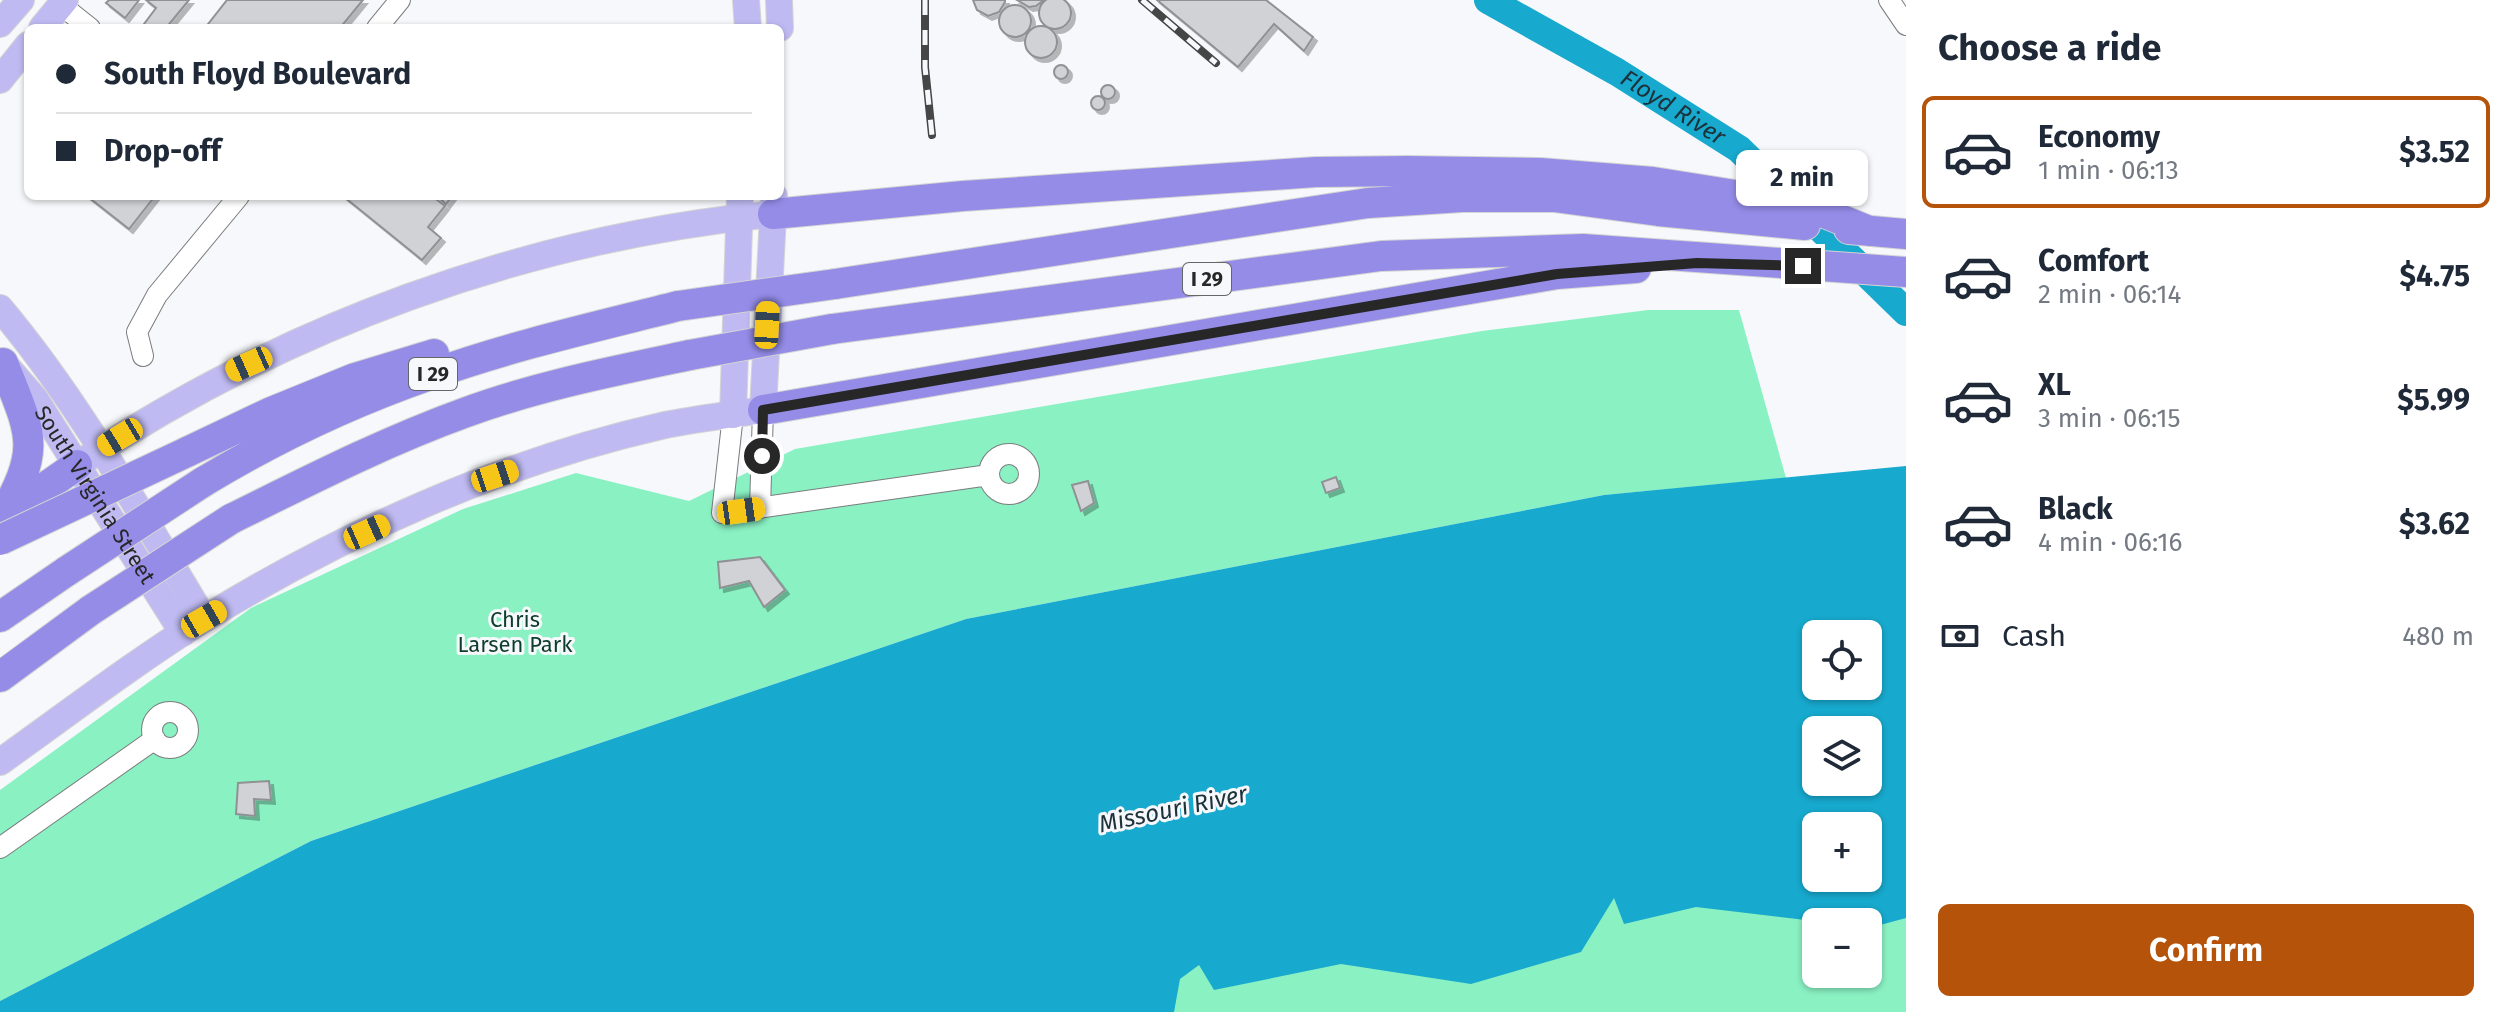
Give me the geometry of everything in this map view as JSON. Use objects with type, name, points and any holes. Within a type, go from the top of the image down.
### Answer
[{"type":"highway","points":[[774,205],[963,196],[1316,172],[1547,185],[1653,182],[1810,207],[1869,231],[1906,234]]},
{"type":"highway","name":"I 29","points":[[0,617],[250,453],[427,376],[527,345],[678,306],[1368,203],[1462,197],[1547,185]]},
{"type":"highway","name":"I 29","points":[[0,677],[91,610],[231,519],[376,447],[466,412],[538,390],[690,355],[832,329],[1381,256],[1829,267],[1906,272]]},
{"type":"highway","points":[[763,410],[1557,274],[1589,260]]},
{"type":"highway","points":[[0,526],[187,452],[269,413],[355,378],[468,345],[527,345]]},
{"type":"highway","points":[[0,526],[21,483],[30,444],[27,421],[2,362]]},
{"type":"highway","points":[[0,526],[88,457]]},
{"type":"main road","points":[[0,24],[21,0]]},
{"type":"main road","points":[[746,0],[748,24]]},
{"type":"main road","points":[[779,0],[780,24]]},
{"type":"main road","points":[[45,24],[63,2]]},
{"type":"main road","points":[[0,80],[24,50]]},
{"type":"main road","points":[[0,762],[194,626],[339,545],[495,476],[661,426],[763,410],[774,205],[739,207],[470,276],[323,330],[224,375],[88,457]]},
{"type":"main road","points":[[733,415],[739,207]]},
{"type":"main road","name":"South Virginia Street","points":[[0,308],[66,395],[88,457]]},
{"type":"main road","name":"South Virginia Street","points":[[2,362],[88,457],[194,626]]},
{"type":"street","points":[[380,24],[400,0]]},
{"type":"street","points":[[1889,0],[1906,25]]},
{"type":"street","points":[[63,2],[86,24]]},
{"type":"street","points":[[143,356],[137,332],[157,295],[236,200]]},
{"type":"street","points":[[760,508],[763,410]]},
{"type":"street","points":[[733,415],[722,513],[989,475]]},
{"type":"street","points":[[0,848],[155,739]]},
{"type":"green space","name":"Chris Larsen Park","points":[[1648,310],[1739,310],[1786,478],[1604,495],[966,619],[311,841],[0,1001],[0,790],[251,608],[463,509],[576,473],[689,501],[795,449],[1482,331]]},
{"type":"green space","points":[[1906,809],[1906,1012],[990,1012],[1287,921],[1802,828],[1802,892],[1882,892],[1882,813]]},
{"type":"water","name":"Missouri River","points":[[1906,466],[1906,918],[1882,924],[1882,908],[1802,908],[1802,920],[1696,907],[1624,924],[1614,898],[1581,952],[1471,984],[1341,964],[1214,990],[1199,965],[1180,979],[1174,1012],[0,1012],[0,1001],[311,841],[966,619],[1604,495]]},
{"type":"building","points":[[1049,-1],[1061,-1],[1071,13],[1066,24],[1055,29],[1044,24],[1039,13]]},
{"type":"building","points":[[109,0],[139,0],[125,18],[106,3]]},
{"type":"building","points":[[146,0],[189,0],[169,24],[144,24],[156,8]]},
{"type":"building","points":[[227,0],[363,0],[343,24],[208,24]]},
{"type":"building","points":[[973,0],[1005,2],[999,12],[988,16],[977,10]]},
{"type":"building","points":[[1017,0],[1044,0],[1029,7]]},
{"type":"building","points":[[1157,0],[1266,0],[1313,37],[1304,51],[1274,24],[1238,67]]},
{"type":"building","points":[[1015,5],[1026,10],[1031,21],[1026,32],[1015,37],[1004,32],[999,21],[1004,10]]},
{"type":"building","points":[[1041,26],[1052,31],[1057,42],[1052,53],[1041,58],[1030,53],[1025,42],[1030,31]]},
{"type":"building","points":[[1061,65],[1068,72],[1061,79],[1054,72]]},
{"type":"building","points":[[1108,85],[1115,92],[1108,99],[1101,92]]},
{"type":"building","points":[[1098,96],[1105,103],[1098,110],[1091,103]]},
{"type":"building","points":[[92,200],[152,200],[129,229]]},
{"type":"building","points":[[348,200],[437,200],[445,206],[428,227],[441,238],[422,260]]},
{"type":"building","points":[[1336,477],[1340,488],[1326,493],[1322,482]]},
{"type":"building","points":[[1088,481],[1094,503],[1081,511],[1072,485]]},
{"type":"building","points":[[760,557],[785,590],[764,607],[749,581],[720,588],[718,562]]},
{"type":"building","points":[[269,781],[271,800],[254,799],[255,816],[236,814],[238,783]]},
{"type":"waterway","name":"Floyd River","points":[[1488,0],[1617,72],[1739,149],[1906,312]]},
{"type":"railway","points":[[925,0],[925,67],[932,135]]},
{"type":"railway","points":[[1142,0],[1216,63]]},
{"type":"route","points":[[762,456],[763,410],[1557,274],[1697,263],[1803,266]]}]
